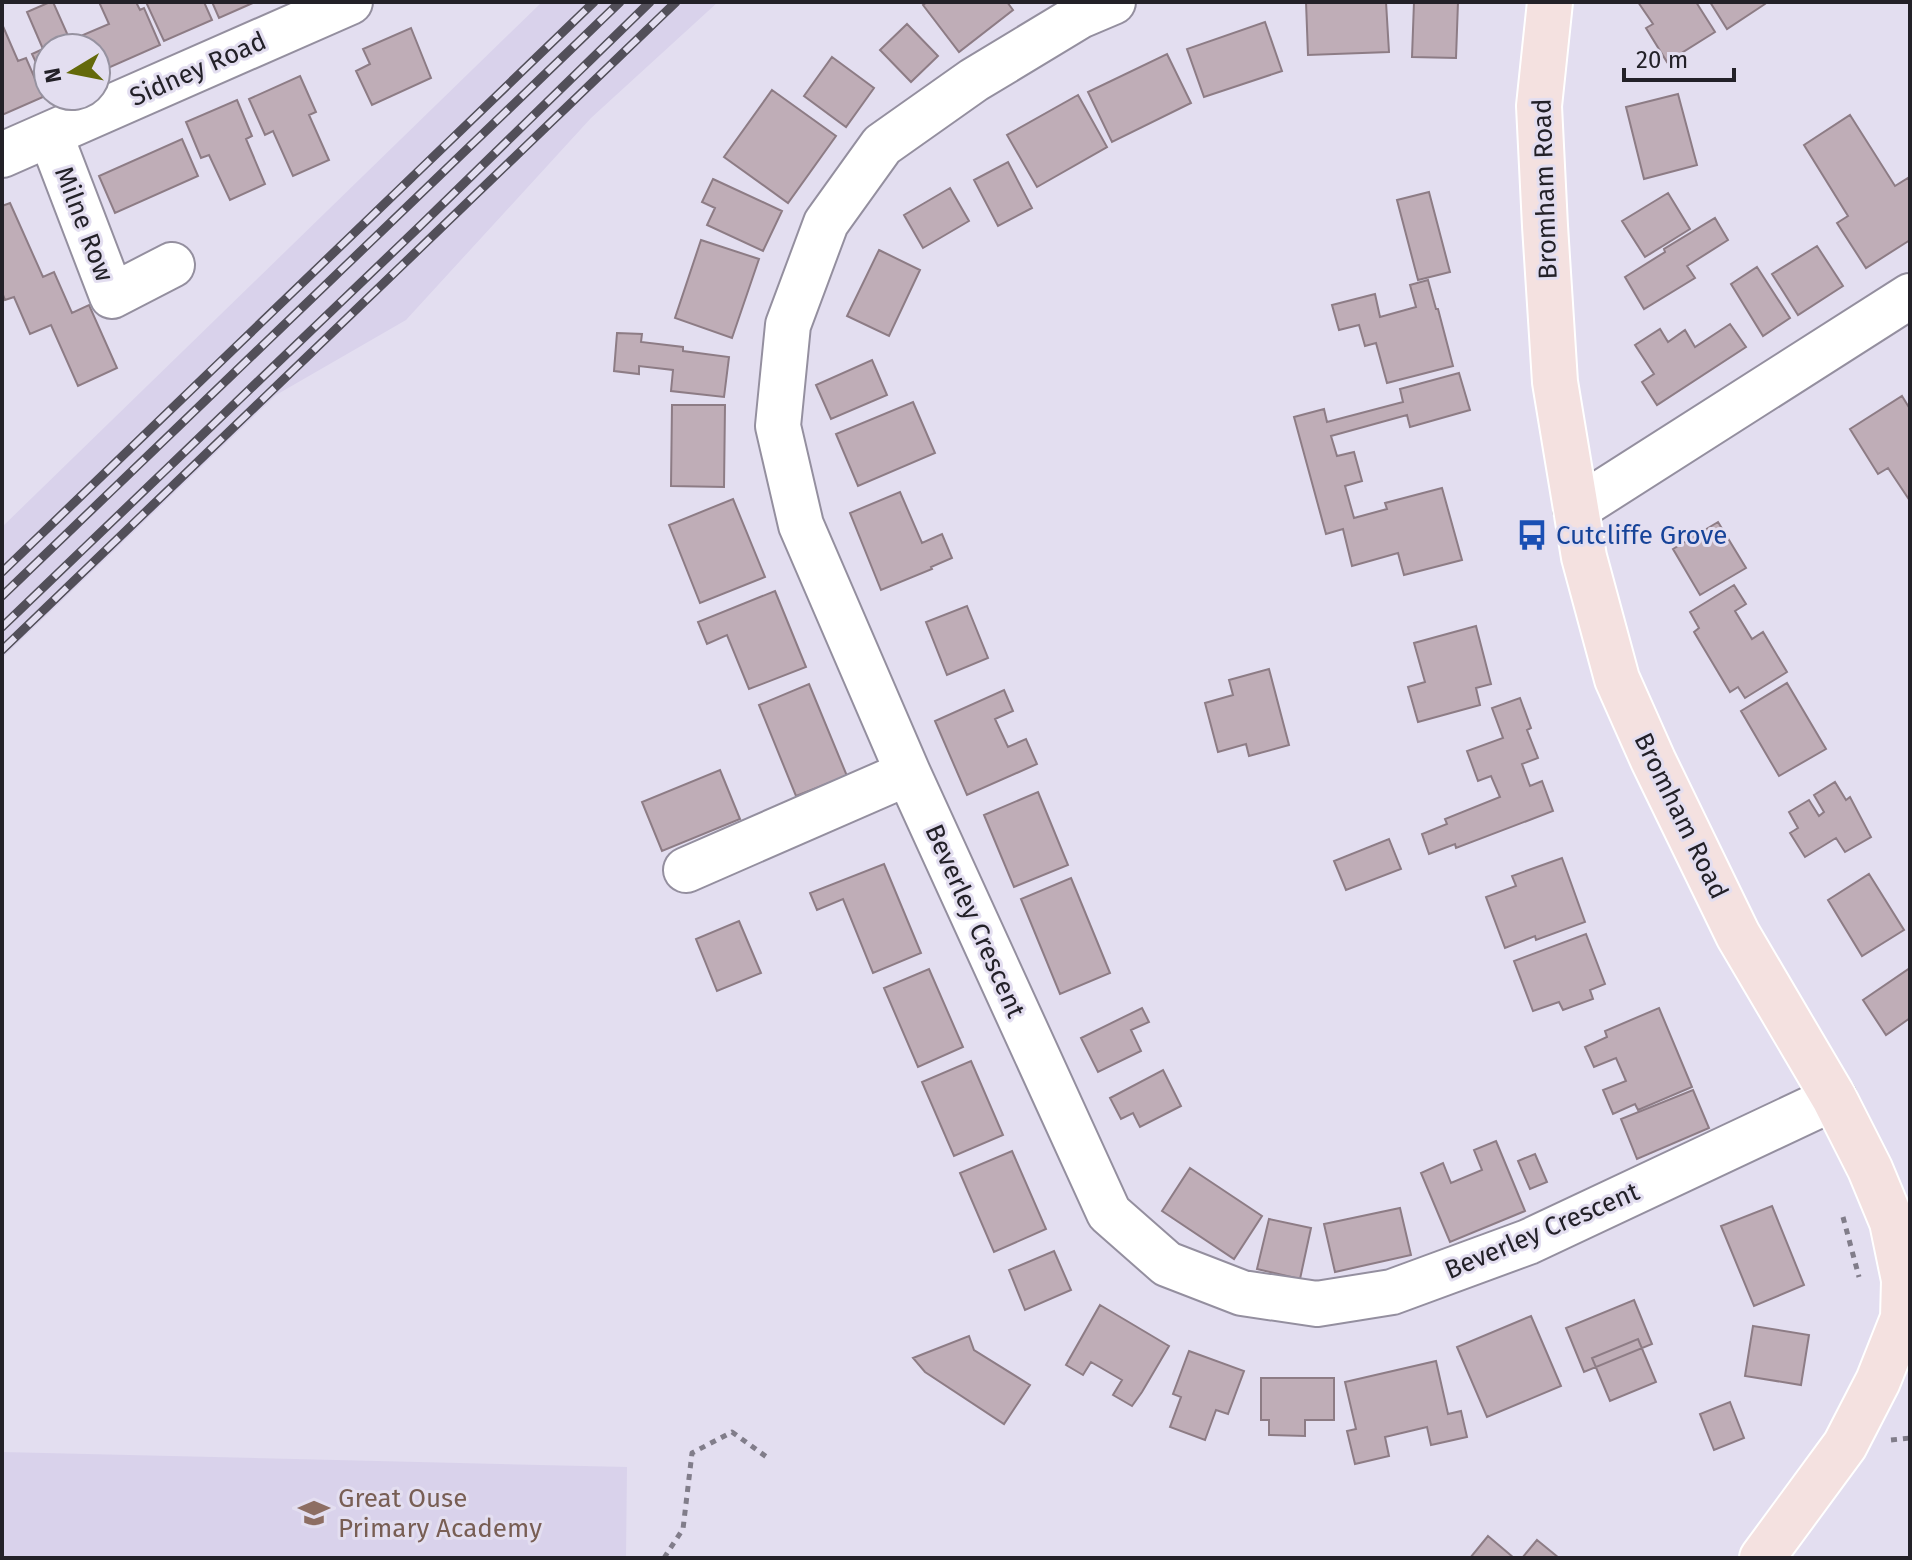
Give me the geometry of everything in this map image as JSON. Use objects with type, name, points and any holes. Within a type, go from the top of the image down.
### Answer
[{"type":"main road","name":"Bromham Road","points":[[1550,2],[1539,106],[1555,382],[1584,557],[1617,679],[1738,935],[1834,1098],[1870,1169],[1892,1222],[1907,1278],[1903,1318],[1878,1381],[1845,1445],[1762,1558]]},
{"type":"street","name":"Sidney Road","points":[[2,155],[350,2]]},
{"type":"street","name":"Beverley Crescent","points":[[1113,2],[1080,16],[974,80],[882,145],[826,223],[788,325],[778,426],[801,525],[908,773],[1109,1213],[1167,1264],[1242,1293],[1317,1304],[1392,1292],[1528,1242],[1834,1098]]},
{"type":"street","name":"Milne Row","points":[[50,134],[112,296],[172,265]]},
{"type":"street","points":[[1576,509],[1910,296]]},
{"type":"street","points":[[686,870],[908,773]]},
{"type":"path","points":[[1840,1204],[1863,1291]]},
{"type":"path","points":[[664,1558],[683,1529],[692,1453],[732,1432],[768,1458]]},
{"type":"shaded area","points":[[542,2],[718,2],[591,118],[406,320],[276,395],[2,658],[2,527]]},
{"type":"shaded area","name":"Great Ouse Primary Academy","points":[[2,1452],[627,1467],[626,1558],[2,1558]]},
{"type":"building","points":[[53,2],[66,32],[36,32],[27,12]]},
{"type":"building","points":[[99,2],[136,2],[140,10],[144,8],[160,45],[112,66],[112,32],[90,32],[109,24]]},
{"type":"building","points":[[146,2],[204,2],[212,20],[164,41]]},
{"type":"building","points":[[212,2],[255,2],[219,18]]},
{"type":"building","points":[[927,2],[1007,2],[1013,10],[959,52],[923,5]]},
{"type":"building","points":[[1306,2],[1386,2],[1389,52],[1308,55]]},
{"type":"building","points":[[1414,2],[1458,2],[1456,58],[1412,57]]},
{"type":"building","points":[[1638,2],[1696,2],[1715,32],[1667,62],[1646,28],[1653,24]]},
{"type":"building","points":[[1710,2],[1764,2],[1765,4],[1727,29]]},
{"type":"building","points":[[1265,22],[1282,71],[1204,97],[1187,49]]},
{"type":"building","points":[[2,24],[18,61],[26,58],[32,72],[32,102],[2,115]]},
{"type":"building","points":[[907,24],[938,56],[911,82],[880,50]]},
{"type":"building","points":[[411,28],[431,78],[372,105],[356,71],[370,64],[363,49]]},
{"type":"building","points":[[1167,54],[1191,103],[1112,142],[1088,92]]},
{"type":"building","points":[[832,57],[874,88],[846,127],[804,96]]},
{"type":"building","points":[[300,76],[316,112],[309,115],[329,160],[293,176],[273,131],[265,135],[249,99]]},
{"type":"building","points":[[772,90],[836,136],[788,203],[724,157]]},
{"type":"building","points":[[1678,94],[1697,165],[1644,179],[1626,107]]},
{"type":"building","points":[[1078,95],[1107,147],[1037,187],[1007,135]]},
{"type":"building","points":[[237,100],[252,136],[246,139],[265,184],[230,200],[209,155],[201,158],[186,122]]},
{"type":"building","points":[[1850,115],[1895,186],[1908,178],[1910,182],[1910,240],[1866,268],[1837,223],[1848,216],[1804,145]]},
{"type":"building","points":[[182,139],[198,176],[115,213],[99,176]]},
{"type":"building","points":[[1008,162],[1032,208],[998,226],[974,180]]},
{"type":"building","points":[[713,179],[782,211],[763,251],[707,225],[715,208],[702,202]]},
{"type":"building","points":[[950,188],[969,221],[923,248],[904,215]]},
{"type":"building","points":[[1429,192],[1450,272],[1418,280],[1397,200]]},
{"type":"building","points":[[1668,193],[1690,229],[1645,257],[1622,221]]},
{"type":"building","points":[[10,203],[43,277],[54,272],[72,313],[89,305],[117,368],[78,386],[51,325],[30,334],[14,297],[5,300],[2,292],[2,206]]},
{"type":"building","points":[[1715,218],[1728,240],[1687,266],[1695,278],[1644,309],[1625,277]]},
{"type":"building","points":[[701,240],[759,259],[732,338],[675,318]]},
{"type":"building","points":[[1817,246],[1843,286],[1798,315],[1772,274]]},
{"type":"building","points":[[879,250],[920,270],[889,336],[847,316]]},
{"type":"building","points":[[1757,267],[1790,318],[1763,336],[1731,284]]},
{"type":"building","points":[[1428,280],[1453,366],[1387,383],[1376,343],[1365,346],[1359,325],[1339,330],[1332,305],[1375,294],[1380,317],[1416,307],[1410,285]]},
{"type":"building","points":[[1730,324],[1746,347],[1657,405],[1642,382],[1654,374],[1635,345],[1660,329],[1668,342],[1685,330],[1695,347]]},
{"type":"building","points":[[617,333],[642,334],[641,342],[729,357],[724,397],[671,391],[673,370],[639,366],[639,374],[614,371]]},
{"type":"building","points":[[872,360],[887,395],[831,419],[816,385]]},
{"type":"building","points":[[1459,373],[1470,410],[1410,427],[1407,415],[1331,436],[1337,456],[1354,452],[1362,481],[1345,486],[1354,518],[1387,509],[1385,503],[1442,488],[1462,560],[1404,575],[1398,553],[1352,566],[1343,529],[1326,534],[1294,417],[1324,409],[1327,422],[1403,402],[1400,389]]},
{"type":"building","points":[[1902,396],[1910,409],[1910,501],[1888,468],[1878,474],[1850,429]]},
{"type":"building","points":[[913,402],[935,453],[858,486],[836,434]]},
{"type":"building","points":[[672,405],[725,405],[724,487],[671,486]]},
{"type":"building","points":[[900,492],[922,543],[942,534],[952,558],[881,590],[850,513]]},
{"type":"building","points":[[733,499],[765,577],[700,603],[669,525]]},
{"type":"building","points":[[1718,522],[1746,568],[1700,595],[1673,549]]},
{"type":"building","points":[[1734,585],[1746,604],[1735,611],[1752,639],[1763,632],[1787,672],[1745,698],[1738,687],[1730,692],[1694,632],[1699,628],[1690,612]]},
{"type":"building","points":[[775,591],[806,667],[749,689],[727,635],[707,644],[698,622]]},
{"type":"building","points":[[967,606],[988,658],[947,675],[926,622]]},
{"type":"building","points":[[1476,626],[1491,684],[1476,688],[1480,705],[1418,722],[1408,687],[1425,682],[1414,643]]},
{"type":"building","points":[[1269,669],[1289,745],[1249,756],[1246,744],[1218,752],[1205,703],[1233,695],[1229,680]]},
{"type":"building","points":[[1787,683],[1826,749],[1779,776],[1741,711]]},
{"type":"building","points":[[809,684],[847,776],[796,796],[759,705]]},
{"type":"building","points":[[1004,690],[1013,711],[995,719],[1008,747],[1026,739],[1037,764],[967,795],[935,721]]},
{"type":"building","points":[[1520,698],[1531,728],[1527,730],[1538,758],[1522,764],[1530,786],[1542,781],[1553,811],[1456,848],[1455,844],[1429,854],[1422,834],[1447,824],[1445,819],[1500,797],[1491,776],[1478,781],[1467,751],[1503,738],[1492,708]]},
{"type":"building","points":[[720,770],[740,819],[662,851],[642,802]]},
{"type":"building","points":[[1835,782],[1846,800],[1850,797],[1871,837],[1845,852],[1836,838],[1805,857],[1790,833],[1798,828],[1789,812],[1809,800],[1819,816],[1824,812],[1814,795]]},
{"type":"building","points":[[1038,792],[1068,865],[1014,887],[984,815]]},
{"type":"building","points":[[1389,839],[1401,869],[1346,890],[1334,861]]},
{"type":"building","points":[[1562,858],[1585,922],[1505,948],[1486,897],[1516,886],[1512,876]]},
{"type":"building","points":[[884,864],[921,953],[873,973],[843,899],[817,910],[810,893]]},
{"type":"building","points":[[1869,874],[1904,930],[1862,956],[1828,900]]},
{"type":"building","points":[[1071,878],[1110,973],[1060,994],[1021,899]]},
{"type":"building","points":[[739,921],[761,973],[717,991],[696,939]]},
{"type":"building","points":[[1586,934],[1605,984],[1590,990],[1593,999],[1563,1010],[1559,1002],[1533,1011],[1514,961]]},
{"type":"building","points":[[1910,968],[1910,1018],[1886,1035],[1863,1000]]},
{"type":"building","points":[[929,969],[963,1047],[918,1067],[884,988]]},
{"type":"building","points":[[1142,1008],[1149,1022],[1131,1030],[1141,1051],[1098,1072],[1081,1038]]},
{"type":"building","points":[[1659,1008],[1692,1087],[1638,1110],[1635,1104],[1613,1114],[1603,1090],[1626,1081],[1616,1058],[1594,1067],[1585,1047],[1607,1037],[1605,1031]]},
{"type":"building","points":[[971,1061],[1003,1135],[954,1156],[922,1082]]},
{"type":"building","points":[[1163,1070],[1181,1106],[1140,1127],[1133,1113],[1121,1119],[1110,1098]]},
{"type":"building","points":[[1693,1090],[1709,1128],[1637,1159],[1621,1119]]},
{"type":"building","points":[[1496,1141],[1525,1211],[1450,1242],[1421,1173],[1443,1163],[1451,1183],[1482,1170],[1474,1150]]},
{"type":"building","points":[[1012,1151],[1046,1229],[994,1252],[960,1173]]},
{"type":"building","points":[[1535,1154],[1547,1182],[1530,1189],[1518,1161]]},
{"type":"building","points":[[1190,1168],[1262,1216],[1234,1259],[1162,1211]]},
{"type":"building","points":[[1772,1206],[1804,1285],[1754,1306],[1721,1226]]},
{"type":"building","points":[[1400,1208],[1411,1255],[1335,1272],[1324,1224]]},
{"type":"building","points":[[1269,1219],[1311,1228],[1300,1279],[1257,1269]]},
{"type":"building","points":[[1054,1251],[1071,1290],[1025,1310],[1009,1270]]},
{"type":"building","points":[[1634,1300],[1652,1344],[1584,1372],[1566,1328]]},
{"type":"building","points":[[1100,1305],[1169,1346],[1132,1406],[1113,1395],[1122,1380],[1091,1362],[1083,1375],[1066,1365]]},
{"type":"building","points":[[1531,1316],[1561,1386],[1487,1417],[1457,1347]]},
{"type":"building","points":[[1753,1326],[1809,1335],[1801,1385],[1745,1376]]},
{"type":"building","points":[[969,1336],[974,1350],[1030,1385],[1004,1424],[925,1372],[913,1358]]},
{"type":"building","points":[[1638,1339],[1656,1382],[1610,1401],[1592,1358]]},
{"type":"building","points":[[1189,1351],[1244,1371],[1228,1414],[1216,1410],[1205,1440],[1170,1427],[1181,1397],[1173,1394]]},
{"type":"building","points":[[1436,1361],[1448,1414],[1461,1411],[1467,1437],[1431,1445],[1427,1427],[1385,1437],[1389,1456],[1355,1464],[1347,1431],[1356,1429],[1345,1382]]},
{"type":"building","points":[[1261,1378],[1334,1378],[1334,1420],[1305,1420],[1305,1436],[1269,1435],[1269,1420],[1261,1420]]},
{"type":"building","points":[[1730,1402],[1744,1438],[1714,1450],[1700,1414]]},
{"type":"building","points":[[1488,1536],[1514,1558],[1470,1558]]},
{"type":"building","points":[[1537,1540],[1559,1558],[1522,1558]]},
{"type":"railway","points":[[2,572],[594,2]]},
{"type":"railway","points":[[2,596],[620,2]]},
{"type":"railway","points":[[2,627],[650,2]]},
{"type":"railway","points":[[2,650],[676,2]]},
{"type":"place","name":"Cutcliffe Grove","points":[[1532,535]]},
{"type":"place","name":"Great Ouse Primary Academy","points":[[314,1513]]}]
